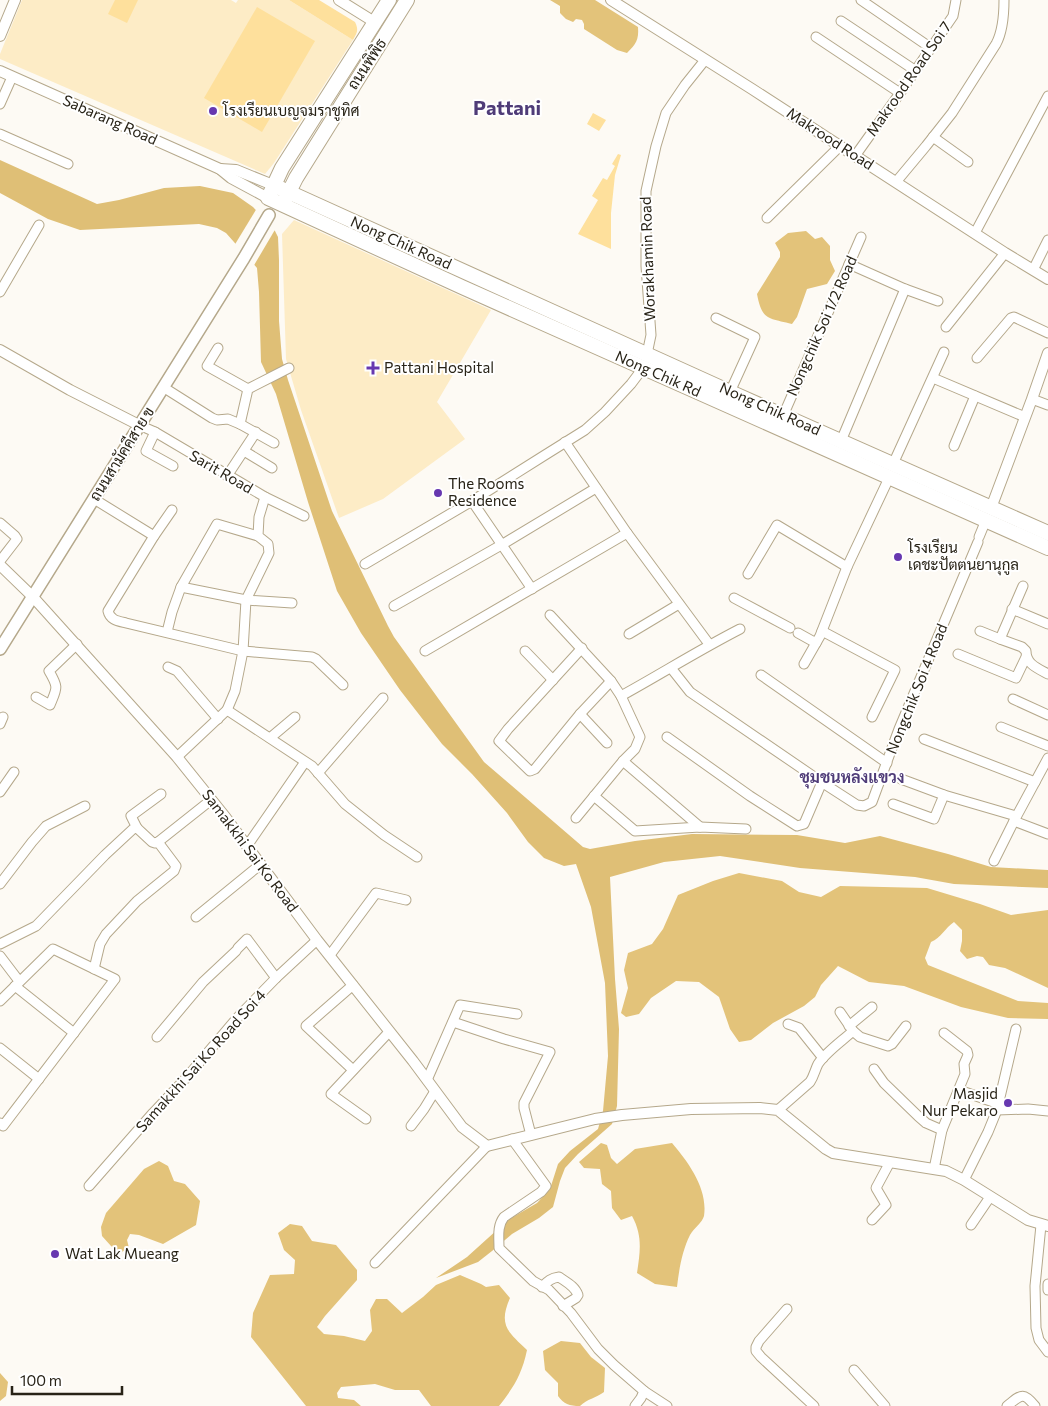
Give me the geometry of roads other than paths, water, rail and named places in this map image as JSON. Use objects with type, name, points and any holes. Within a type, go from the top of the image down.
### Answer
[{"type":"main road","name":"ถนนพิพิธ","points":[[271,192],[282,168],[389,0]]},
{"type":"main road","name":"ถนนพิพิธ","points":[[286,199],[296,178],[407,0]]},
{"type":"main road","points":[[373,26],[384,38]]},
{"type":"main road","points":[[340,78],[353,85]]},
{"type":"main road","points":[[269,214],[271,192]]},
{"type":"main road","name":"Nong Chik Rd","points":[[271,192],[462,287],[499,303],[590,336],[988,514],[1048,548]]},
{"type":"main road","points":[[269,214],[286,199]]},
{"type":"main road","name":"Nong Chik Road","points":[[286,199],[469,273],[505,290],[590,336]]},
{"type":"main road","name":"ถนนสามัคคีสาย ข","points":[[0,649],[244,258],[269,214]]},
{"type":"main road","points":[[462,287],[469,273]]},
{"type":"main road","points":[[499,303],[505,290]]},
{"type":"main road","name":"Nong Chik Road","points":[[683,378],[730,392],[841,441],[891,471]]},
{"type":"main road","points":[[988,514],[1048,533]]},
{"type":"street","points":[[0,36],[15,0]]},
{"type":"street","points":[[339,0],[373,26]]},
{"type":"street","name":"Makrood Road","points":[[612,0],[1048,279]]},
{"type":"street","name":"Makrood Road Soi 7","points":[[855,156],[953,16],[956,0]]},
{"type":"street","points":[[896,182],[952,112],[1000,38],[1004,0]]},
{"type":"street","points":[[864,1],[931,48]]},
{"type":"street","points":[[841,21],[916,70]]},
{"type":"street","points":[[816,37],[900,93]]},
{"type":"street","name":"Worakhamin Road","points":[[645,361],[651,334],[646,266],[646,191],[666,113],[685,85],[706,60]]},
{"type":"street","name":"Sabarang Road","points":[[0,71],[220,169],[231,178],[271,192]]},
{"type":"street","points":[[0,104],[12,77]]},
{"type":"street","points":[[975,233],[1048,96]]},
{"type":"street","points":[[0,134],[68,164]]},
{"type":"street","points":[[932,138],[968,162]]},
{"type":"street","points":[[766,218],[840,146]]},
{"type":"street","points":[[0,292],[39,225]]},
{"type":"street","name":"Nongchik Soi 1/2 Road","points":[[783,416],[862,237]]},
{"type":"street","points":[[1033,270],[1048,240]]},
{"type":"street","points":[[946,327],[1005,253]]},
{"type":"street","points":[[849,264],[938,302]]},
{"type":"street","points":[[841,441],[905,289]]},
{"type":"street","points":[[977,358],[1011,318],[1014,317],[1048,333]]},
{"type":"street","points":[[716,318],[755,337],[730,392]]},
{"type":"street","points":[[218,348],[207,366],[248,389]]},
{"type":"street","points":[[0,350],[70,390],[139,425]]},
{"type":"street","points":[[804,664],[822,631],[847,567],[944,352]]},
{"type":"street","points":[[988,514],[1048,353]]},
{"type":"street","points":[[364,564],[472,501],[585,430],[631,384],[645,361]]},
{"type":"street","points":[[248,389],[289,368]]},
{"type":"street","points":[[933,378],[1025,417]]},
{"type":"street","points":[[163,387],[212,418],[217,420],[228,419],[274,443]]},
{"type":"street","points":[[240,424],[248,389]]},
{"type":"street","points":[[954,446],[975,396]]},
{"type":"street","points":[[1032,399],[1048,405]]},
{"type":"street","name":"Sarit Road","points":[[139,425],[155,432],[265,497],[304,516]]},
{"type":"street","points":[[155,432],[146,451],[173,466]]},
{"type":"street","points":[[228,476],[256,432]]},
{"type":"street","points":[[565,442],[627,533],[709,644]]},
{"type":"street","points":[[244,451],[272,468]]},
{"type":"street","points":[[394,606],[596,488]]},
{"type":"street","points":[[258,536],[259,517],[265,497]]},
{"type":"street","points":[[94,499],[154,536]]},
{"type":"street","points":[[472,501],[532,589]]},
{"type":"street","points":[[172,510],[108,611],[109,616],[115,620],[243,651],[312,657],[343,685]]},
{"type":"street","name":"Nongchik Soi 4 Road","points":[[671,668],[690,692],[857,805],[864,806],[872,802],[899,729],[988,514]]},
{"type":"street","points":[[0,523],[17,539],[0,561]]},
{"type":"street","points":[[167,632],[181,587],[217,524],[258,536],[268,544],[269,552],[246,600],[243,651],[235,691],[226,710],[177,757]]},
{"type":"street","points":[[748,574],[777,525],[847,567]]},
{"type":"street","points":[[425,651],[627,533]]},
{"type":"street","name":"Samakkhi Sai Ko Road","points":[[0,565],[77,644],[177,757],[462,1127],[487,1146]]},
{"type":"street","points":[[1000,640],[1023,586]]},
{"type":"street","points":[[181,587],[246,600],[292,603]]},
{"type":"street","points":[[734,598],[816,644]]},
{"type":"street","points":[[629,634],[679,604]]},
{"type":"street","points":[[1012,610],[1048,624]]},
{"type":"street","points":[[550,615],[612,681],[640,737],[635,749],[576,818]]},
{"type":"street","points":[[621,696],[709,644],[740,629]]},
{"type":"street","points":[[822,631],[895,670],[872,717]]},
{"type":"street","points":[[958,654],[1016,678],[1026,657],[1026,651],[1022,647],[980,631]]},
{"type":"street","points":[[36,697],[50,705],[57,689],[56,682],[49,671],[77,644]]},
{"type":"street","points":[[582,648],[508,729],[500,741],[530,771],[534,769],[580,714],[612,681]]},
{"type":"street","points":[[526,650],[553,680]]},
{"type":"street","points":[[1026,657],[1035,667],[1048,674]]},
{"type":"street","points":[[168,667],[177,671],[218,719]]},
{"type":"street","points":[[761,675],[887,762]]},
{"type":"street","points":[[318,773],[383,698]]},
{"type":"street","points":[[1013,699],[1048,715]]},
{"type":"street","points":[[226,710],[312,766],[352,809],[384,835],[418,857]]},
{"type":"street","points":[[580,714],[607,744]]},
{"type":"street","points":[[270,738],[294,718]]},
{"type":"street","points":[[1002,727],[1048,746]]},
{"type":"street","points":[[667,737],[750,796],[797,826],[804,824],[822,782]]},
{"type":"street","points":[[924,739],[1035,782]]},
{"type":"street","points":[[994,861],[1048,758]]},
{"type":"street","points":[[623,761],[700,827]]},
{"type":"street","points":[[247,846],[305,762]]},
{"type":"street","points":[[0,792],[14,772]]},
{"type":"street","points":[[901,779],[1015,818],[1048,834]]},
{"type":"street","points":[[161,794],[131,816],[137,828],[155,844],[211,800]]},
{"type":"street","points":[[893,804],[934,819],[944,795]]},
{"type":"street","points":[[594,796],[635,832],[700,827],[746,829]]},
{"type":"street","points":[[1,882],[46,826],[85,806]]},
{"type":"street","points":[[0,944],[36,926],[105,854],[133,829],[137,828]]},
{"type":"street","points":[[94,969],[100,944],[106,934],[137,901],[176,869],[176,866],[158,842]]},
{"type":"street","points":[[196,917],[261,864]]},
{"type":"street","points":[[330,955],[376,893],[406,900]]},
{"type":"street","points":[[156,1037],[203,982],[247,940],[276,978]]},
{"type":"street","name":"Samakkhi Sai Ko Road Soi 4","points":[[89,1186],[237,1018],[276,978],[318,940]]},
{"type":"street","points":[[0,1001],[53,949],[115,979],[3,1126],[0,1123]]},
{"type":"street","points":[[0,956],[17,983],[74,1033]]},
{"type":"street","points":[[353,984],[306,1026],[354,1070]]},
{"type":"street","points":[[427,1080],[460,1004],[517,1014]]},
{"type":"street","points":[[778,1110],[810,1082],[814,1077],[817,1065],[872,1007]]},
{"type":"street","points":[[840,1012],[860,1037],[888,1046],[892,1044],[906,1026]]},
{"type":"street","points":[[453,1022],[550,1052],[524,1103],[531,1135]]},
{"type":"street","points":[[788,1024],[799,1028],[823,1058]]},
{"type":"street","points":[[964,1180],[998,1107],[1016,1029]]},
{"type":"street","points":[[366,1119],[331,1094],[389,1032]]},
{"type":"street","points":[[934,1169],[942,1130],[965,1074],[964,1064],[968,1055],[968,1052],[944,1033]]},
{"type":"street","points":[[0,1048],[39,1079]]},
{"type":"street","points":[[874,1068],[884,1083],[918,1116],[926,1123],[942,1130]]},
{"type":"street","points":[[959,1090],[998,1107],[1048,1111]]},
{"type":"street","points":[[411,1126],[435,1091]]},
{"type":"street","points":[[375,1263],[487,1146],[595,1119],[622,1115],[691,1109],[760,1108],[778,1110],[833,1153],[946,1171],[964,1180],[1028,1220],[1044,1226],[1035,1286],[1036,1328],[1039,1340],[1048,1352]]},
{"type":"street","points":[[512,1139],[546,1186],[541,1192],[504,1217],[499,1226],[499,1248],[533,1281],[549,1290],[571,1313],[598,1349],[614,1365],[644,1391],[667,1406]]},
{"type":"street","points":[[872,1220],[886,1205],[876,1188],[890,1162]]},
{"type":"street","points":[[971,1225],[990,1197]]},
{"type":"street","points":[[542,1287],[553,1278],[559,1277],[576,1290],[578,1295],[576,1298],[563,1306]]},
{"type":"street","points":[[1048,1284],[1048,1290]]},
{"type":"street","points":[[787,1309],[759,1342],[756,1351],[814,1406]]},
{"type":"street","points":[[854,1370],[885,1406]]},
{"type":"street","points":[[635,1406],[644,1391]]},
{"type":"street","points":[[1007,1406],[1020,1396],[1024,1396],[1035,1406]]},
{"type":"place","name":"โรงเรียนเบญจมราชูทิศ","points":[[213,111]]},
{"type":"place","name":"Pattani Hospital","points":[[373,368]]},
{"type":"place","name":"The Rooms Residence","points":[[438,493]]},
{"type":"place","name":"โรงเรียน เดชะปัตตนยานุกูล","points":[[898,557]]},
{"type":"place","name":"Masjid Nur Pekaro","points":[[1008,1103]]},
{"type":"place","name":"Wat Lak Mueang","points":[[55,1254]]},
{"type":"district","name":"Pattani","points":[[507,108]]},
{"type":"district","name":"ชุมชนหลังแขวง","points":[[852,777]]}]
